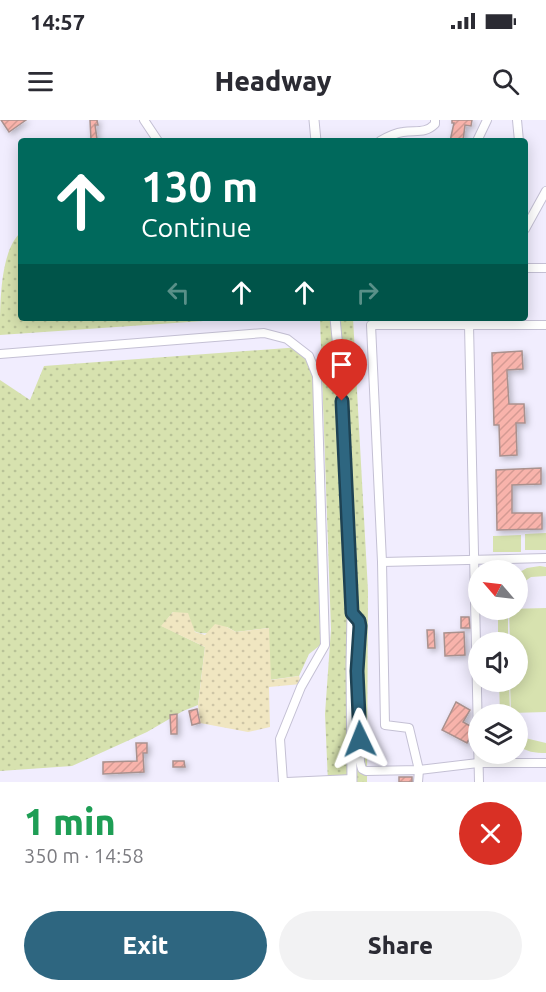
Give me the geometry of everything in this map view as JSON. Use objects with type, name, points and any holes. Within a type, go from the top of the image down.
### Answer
[{"type":"main road","points":[[314,120],[316,138]]},
{"type":"main road","points":[[335,321],[352,613],[352,781]]},
{"type":"street","points":[[144,120],[156,138]]},
{"type":"street","points":[[387,138],[401,132],[423,132],[435,124],[435,120]]},
{"type":"street","points":[[478,138],[487,120]]},
{"type":"street","points":[[517,120],[519,138]]},
{"type":"street","points":[[528,224],[546,191]]},
{"type":"street","points":[[528,268],[546,268]]},
{"type":"street","points":[[418,782],[419,770],[409,728],[385,725],[382,562],[371,325],[546,325]]},
{"type":"street","points":[[469,325],[474,560],[546,558]]},
{"type":"street","points":[[0,354],[264,333],[287,339],[309,356],[317,376],[325,645],[301,687],[280,740],[282,782]]},
{"type":"street","points":[[382,562],[468,560]]},
{"type":"street","points":[[352,613],[360,626],[357,671],[362,769],[366,771],[419,770],[470,764]]},
{"type":"street","points":[[475,620],[477,704]]},
{"type":"street","points":[[528,763],[546,763]]},
{"type":"street","points":[[478,764],[479,782]]},
{"type":"street","points":[[287,782],[352,781]]},
{"type":"green space","points":[[18,236],[18,321],[203,321],[0,335],[1,293],[5,265]]},
{"type":"green space","points":[[320,321],[353,321],[368,591],[367,782],[328,782],[325,714],[331,629]]},
{"type":"green space","points":[[301,347],[318,380],[323,643],[309,654],[299,676],[269,680],[269,628],[236,632],[227,627],[202,633],[192,630],[173,612],[162,626],[205,647],[198,705],[147,732],[72,766],[0,771],[0,380],[30,400],[44,366]]},
{"type":"green space","points":[[546,533],[546,550],[525,550],[525,534]]},
{"type":"green space","points":[[521,535],[521,552],[493,552],[493,536]]},
{"type":"green space","points":[[546,567],[546,576],[528,579],[528,568]]},
{"type":"green space","points":[[528,608],[546,608],[546,712],[528,713],[528,704],[511,704],[510,692],[528,692],[528,632],[510,632],[509,620],[528,620]]},
{"type":"green space","points":[[498,620],[508,620],[508,632],[498,632]]},
{"type":"green space","points":[[499,692],[509,692],[510,704],[500,704]]},
{"type":"green space","points":[[528,739],[546,743],[546,753],[528,751]]},
{"type":"sand","points":[[173,612],[188,613],[195,632],[205,635],[215,624],[236,632],[269,628],[271,680],[299,676],[301,684],[269,687],[270,727],[248,732],[200,723],[198,705],[205,647],[161,626]]},
{"type":"building","points":[[1,120],[26,120],[9,132]]},
{"type":"building","points":[[90,120],[97,120],[98,125],[95,125],[97,138],[91,138]]},
{"type":"building","points":[[452,120],[472,120],[471,126],[465,125],[463,138],[451,138],[454,123]]},
{"type":"building","points":[[522,351],[523,369],[507,370],[507,372],[509,404],[524,404],[525,423],[516,423],[517,455],[500,456],[499,425],[494,425],[492,353]]},
{"type":"building","points":[[541,468],[541,484],[512,485],[512,513],[542,513],[542,529],[497,530],[496,470]]},
{"type":"building","points":[[461,617],[468,617],[470,628],[461,628]]},
{"type":"building","points":[[427,630],[434,630],[435,648],[428,648]]},
{"type":"building","points":[[464,632],[465,655],[445,656],[444,633]]},
{"type":"building","points":[[456,702],[468,709],[463,722],[468,725],[467,743],[442,730]]},
{"type":"building","points":[[197,709],[200,723],[192,725],[189,711]]},
{"type":"building","points":[[177,714],[177,734],[171,734],[170,715]]},
{"type":"building","points":[[136,743],[147,743],[147,753],[143,753],[144,772],[103,774],[103,762],[137,761]]},
{"type":"building","points":[[173,761],[184,761],[185,767],[173,767]]},
{"type":"building","points":[[399,777],[412,777],[412,782],[399,782]]},
{"type":"route","points":[[342,401],[352,613],[360,626],[357,671],[360,739]]}]
